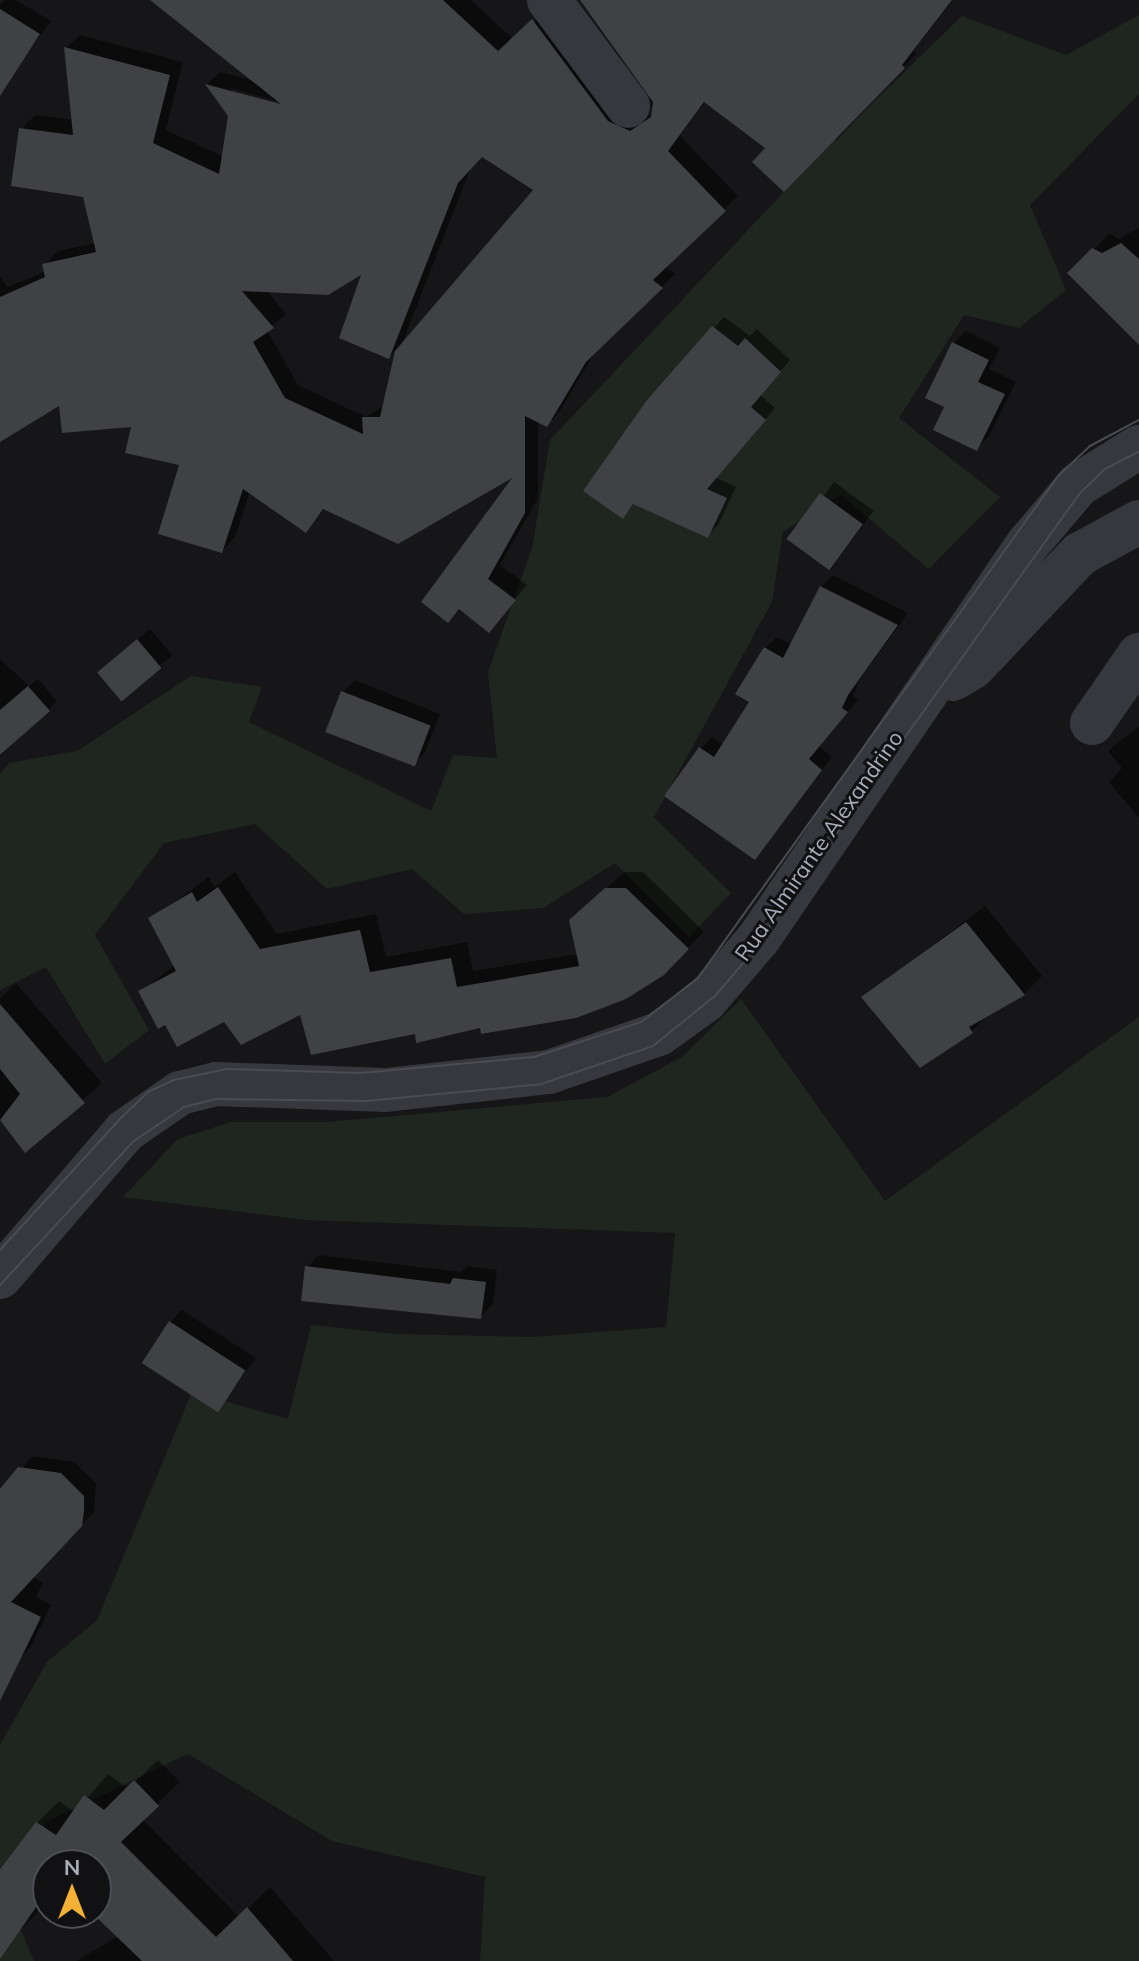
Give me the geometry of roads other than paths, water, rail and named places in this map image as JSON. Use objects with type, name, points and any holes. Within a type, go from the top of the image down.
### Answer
[{"type":"street","points":[[549,0],[628,106]]},
{"type":"street","name":"Rua Almirante Alexandrino","points":[[0,1277],[125,1131],[180,1093],[216,1084],[386,1090],[549,1072],[659,1034],[705,1001],[759,938],[1028,544],[1078,485],[1139,447]]},
{"type":"street","points":[[931,686],[973,667],[1080,554],[1139,522]]},
{"type":"street","points":[[1092,723],[1139,655]]},
{"type":"tram line","points":[[0,1250],[119,1120],[148,1092],[174,1080],[227,1069],[361,1073],[534,1057],[641,1022],[698,978],[1058,476],[1090,446],[1139,420]]},
{"type":"tram line","points":[[0,1285],[134,1141],[184,1107],[217,1099],[366,1101],[541,1084],[653,1046],[716,995],[744,962],[1080,493],[1105,469],[1139,452]]}]
